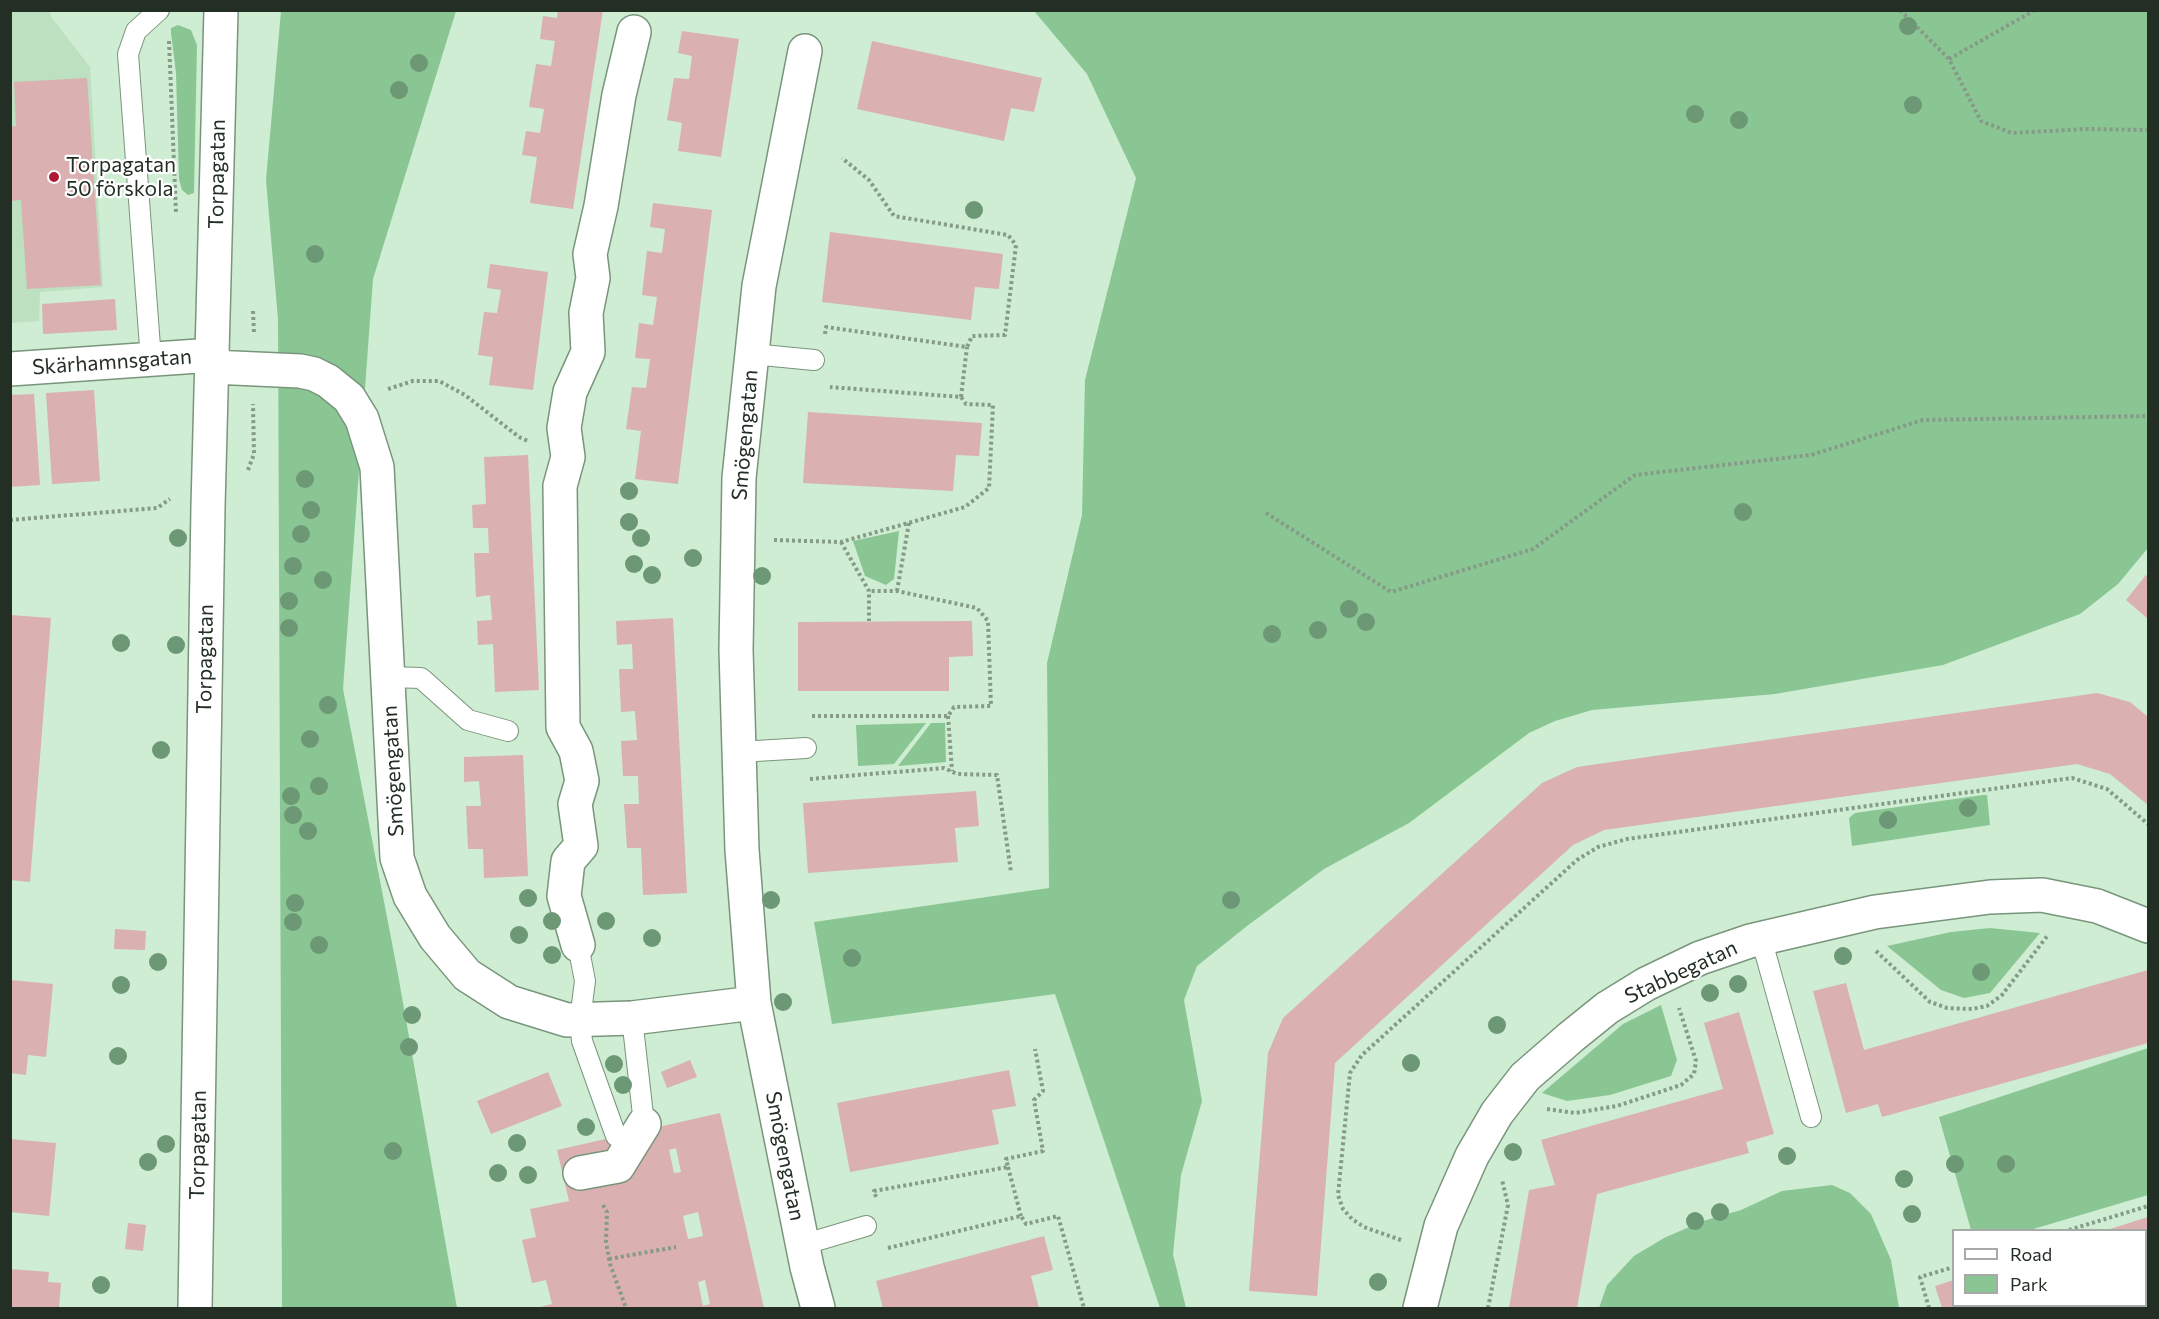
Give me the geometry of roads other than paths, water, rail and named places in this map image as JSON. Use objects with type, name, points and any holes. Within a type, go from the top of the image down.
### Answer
[{"type":"street","name":"Torpagatan","points":[[195,1308],[204,688],[213,361],[217,11]]},
{"type":"street","points":[[578,945],[564,896],[568,861],[581,846],[575,804],[582,782],[576,751],[563,727],[560,486],[568,457],[564,428],[570,392],[588,352],[586,313],[593,278],[590,254],[601,206],[619,95],[634,32]]},
{"type":"street","name":"Smögengatan","points":[[805,51],[759,286],[740,478],[736,650],[742,850],[754,1003],[802,1245],[818,1308]]},
{"type":"street","name":"Skärhamnsgatan","points":[[10,369],[151,360],[213,361]]},
{"type":"street","name":"Smögengatan","points":[[213,361],[314,374],[328,381],[349,398],[362,419],[377,466],[397,858],[410,896],[435,937],[467,975],[509,1002],[567,1020],[632,1018],[754,1003]]},
{"type":"street","name":"Stabbegatan","points":[[1420,1308],[1441,1226],[1479,1144],[1497,1113],[1525,1077],[1607,1008],[1668,973],[1700,958],[1761,938],[1875,912],[1989,897],[2042,895],[2097,906],[2148,926]]},
{"type":"street","points":[[585,1172],[618,1166],[630,1130]]},
{"type":"lane","points":[[151,360],[128,54],[136,31],[159,10]]},
{"type":"lane","points":[[752,354],[814,360]]},
{"type":"lane","points":[[389,677],[421,678],[468,720],[508,731]]},
{"type":"lane","points":[[739,752],[806,748]]},
{"type":"lane","points":[[1761,938],[1811,1118]]},
{"type":"lane","points":[[578,945],[585,981],[580,1020],[582,1041],[630,1130]]},
{"type":"lane","points":[[630,1130],[632,1018]]},
{"type":"lane","points":[[802,1245],[866,1226]]},
{"type":"place","name":"Torpagatan 50 förskola","points":[[54,177]]}]
